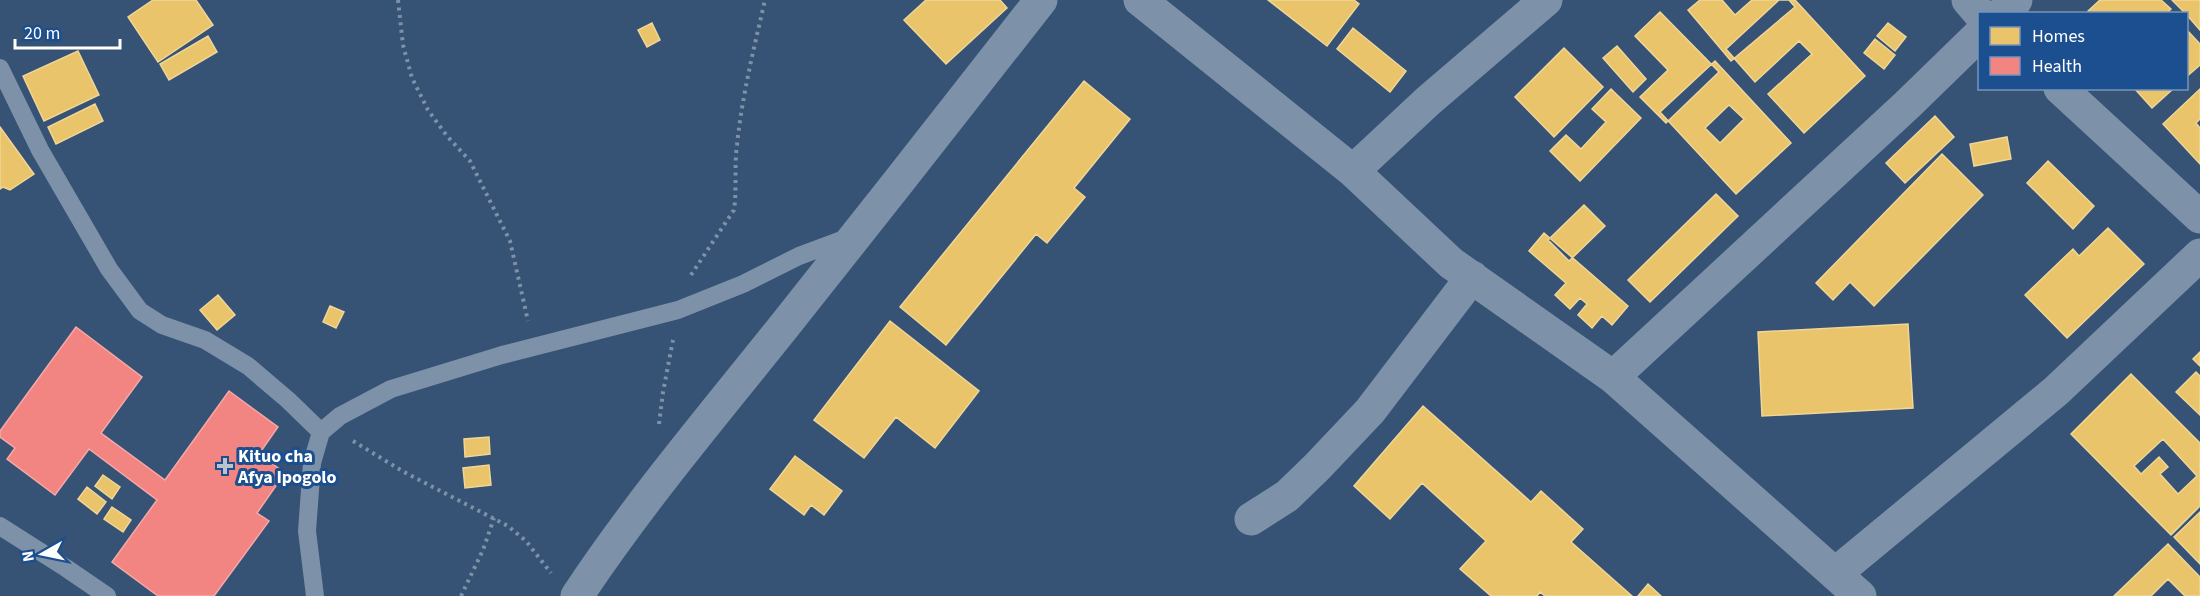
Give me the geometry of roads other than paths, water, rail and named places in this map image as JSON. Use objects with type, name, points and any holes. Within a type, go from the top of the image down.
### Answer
[{"type":"street","points":[[566,586],[600,562],[678,457],[1041,0]]},
{"type":"street","points":[[1140,0],[1353,171],[1451,263],[1613,377],[1860,596]]},
{"type":"street","points":[[1353,171],[1436,93],[1546,0]]},
{"type":"street","points":[[1968,0],[1978,12]]},
{"type":"street","points":[[2003,12],[2016,0]]},
{"type":"street","points":[[1613,377],[1907,105],[1978,36]]},
{"type":"street","points":[[2062,90],[2200,217]]},
{"type":"street","points":[[1835,574],[2056,391],[2200,255]]},
{"type":"street","points":[[1251,519],[1287,496],[1370,411],[1472,277]]},
{"type":"lane","points":[[0,68],[40,150],[110,269],[140,311],[162,325],[204,340],[248,366],[325,429]]},
{"type":"lane","points":[[315,596],[307,531],[312,463],[325,429],[340,416],[391,389],[502,356],[678,310],[743,284],[799,256],[857,234]]},
{"type":"lane","points":[[0,526],[107,596]]},
{"type":"place","name":"Kituo cha Afya Ipogolo","points":[[225,466]]}]
